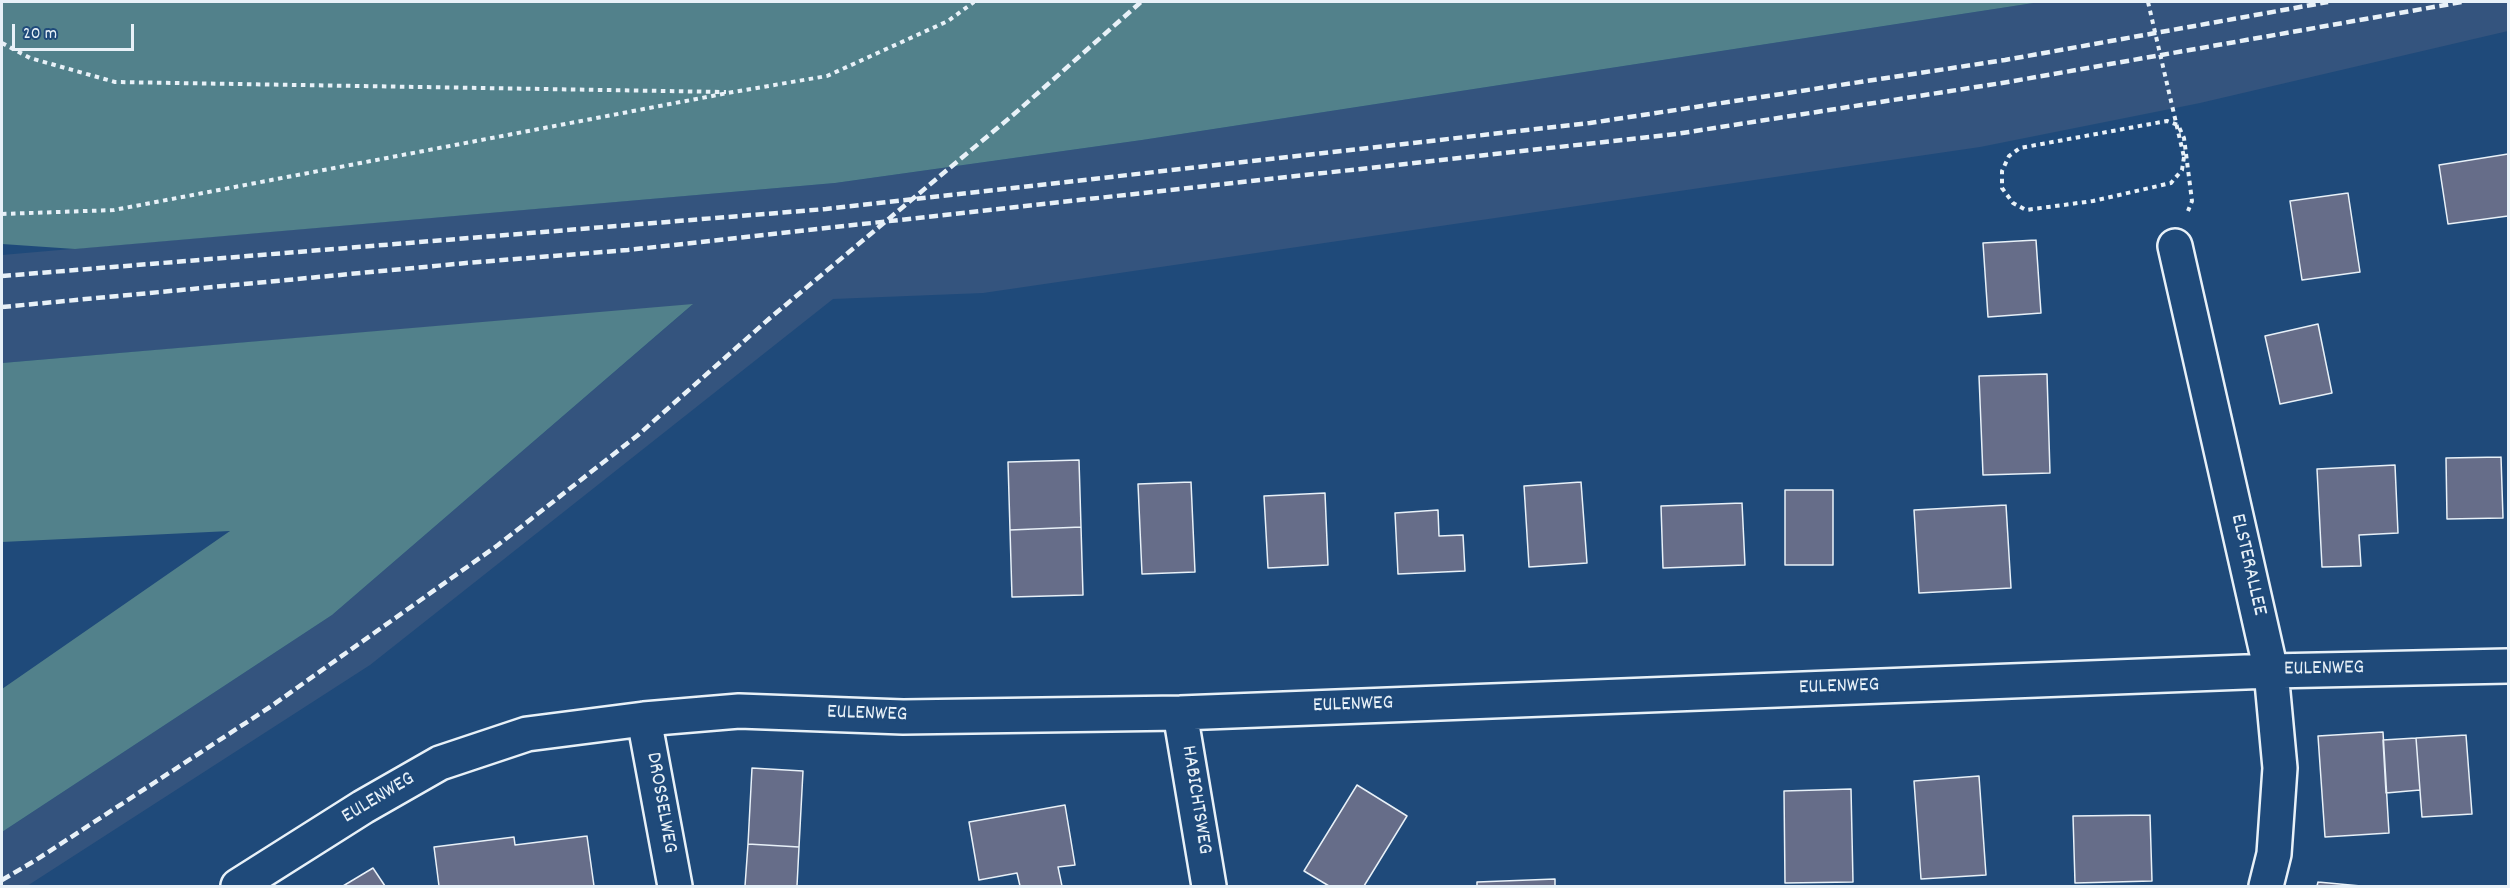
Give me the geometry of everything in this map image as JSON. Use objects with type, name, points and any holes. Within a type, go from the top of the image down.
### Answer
[{"type":"street","name":"ELSTERALLEE","points":[[2175,246],[2271,671],[2280,768],[2274,854],[2266,886]]},
{"type":"street","name":"EULENWEG","points":[[237,886],[363,807],[440,763],[527,734],[644,719],[739,711],[903,717],[1180,713],[2271,671],[2508,666]]},
{"type":"street","name":"HABICHTSWEG","points":[[1180,713],[1209,886]]},
{"type":"street","name":"DROSSELWEG","points":[[644,719],[675,886]]},
{"type":"path","points":[[2,214],[114,210],[827,76],[948,21],[974,2]]},
{"type":"path","points":[[2148,2],[2154,24],[2177,124],[2179,135],[2184,157],[2182,170],[2171,183],[2093,201],[2026,210],[2013,203],[2002,188],[2002,171],[2009,156],[2020,148],[2167,121],[2172,123],[2178,125],[2184,138],[2192,201]]},
{"type":"path","points":[[2,43],[30,58],[115,82],[733,92]]},
{"type":"shaded area","points":[[2040,2],[2508,2],[2508,31],[2200,103],[1980,147],[983,293],[833,299],[370,665],[27,886],[2,886],[2,832],[332,615],[692,305],[2,363],[2,255],[835,183],[1142,140]]},
{"type":"green space","points":[[2,2],[2040,2],[1142,140],[835,183],[75,249],[2,244]]},
{"type":"green space","points":[[693,304],[332,615],[2,832],[2,689],[230,531],[2,542],[2,363]]},
{"type":"building","points":[[2508,154],[2508,216],[2448,224],[2439,165]]},
{"type":"building","points":[[2348,193],[2360,272],[2302,280],[2290,201]]},
{"type":"building","points":[[2036,240],[2041,313],[1988,317],[1983,243]]},
{"type":"building","points":[[2318,324],[2332,393],[2280,404],[2265,336]]},
{"type":"building","points":[[2047,374],[2050,473],[1983,475],[1979,376]]},
{"type":"building","points":[[2501,457],[2503,518],[2447,519],[2446,458]]},
{"type":"building","points":[[1079,460],[1081,527],[1010,530],[1008,462]]},
{"type":"building","points":[[2395,465],[2398,533],[2359,535],[2361,566],[2322,567],[2317,469]]},
{"type":"building","points":[[1191,482],[1195,572],[1142,574],[1138,484]]},
{"type":"building","points":[[1581,482],[1587,563],[1529,567],[1524,486]]},
{"type":"building","points":[[1785,490],[1833,490],[1833,565],[1785,565]]},
{"type":"building","points":[[1325,493],[1328,565],[1268,568],[1264,496]]},
{"type":"building","points":[[1742,503],[1745,565],[1663,568],[1661,506]]},
{"type":"building","points":[[2006,505],[2011,588],[1919,593],[1914,510]]},
{"type":"building","points":[[1438,510],[1439,536],[1463,535],[1465,571],[1398,574],[1395,513]]},
{"type":"building","points":[[1081,527],[1083,595],[1012,597],[1010,530]]},
{"type":"building","points":[[2383,732],[2389,833],[2325,837],[2318,736]]},
{"type":"building","points":[[2466,735],[2472,814],[2422,817],[2416,738]]},
{"type":"building","points":[[2416,738],[2420,790],[2386,793],[2383,740]]},
{"type":"building","points":[[752,768],[803,771],[799,847],[748,844]]},
{"type":"building","points":[[1979,776],[1986,875],[1921,879],[1914,781]]},
{"type":"building","points":[[1357,785],[1407,816],[1364,886],[1329,886],[1304,871]]},
{"type":"building","points":[[1851,789],[1853,882],[1785,883],[1784,791]]},
{"type":"building","points":[[1065,805],[1075,865],[1058,867],[1062,886],[1020,886],[1017,873],[979,880],[969,822]]},
{"type":"building","points":[[2150,815],[2152,881],[2075,883],[2073,816]]},
{"type":"building","points":[[587,836],[594,886],[439,886],[434,847],[514,837],[515,845]]},
{"type":"building","points":[[748,844],[799,847],[797,886],[745,886]]},
{"type":"building","points":[[373,868],[385,886],[343,886]]},
{"type":"building","points":[[1555,879],[1555,886],[1477,886],[1477,882]]},
{"type":"building","points":[[2318,882],[2361,886],[2317,886]]},
{"type":"railway","points":[[2,880],[270,707],[498,545],[638,435],[770,318],[1013,115],[1141,2]]},
{"type":"railway","points":[[2,276],[826,209],[1590,123],[2005,60],[2328,2]]},
{"type":"railway","points":[[2,307],[628,250],[1676,134],[2008,82],[2462,2]]}]
